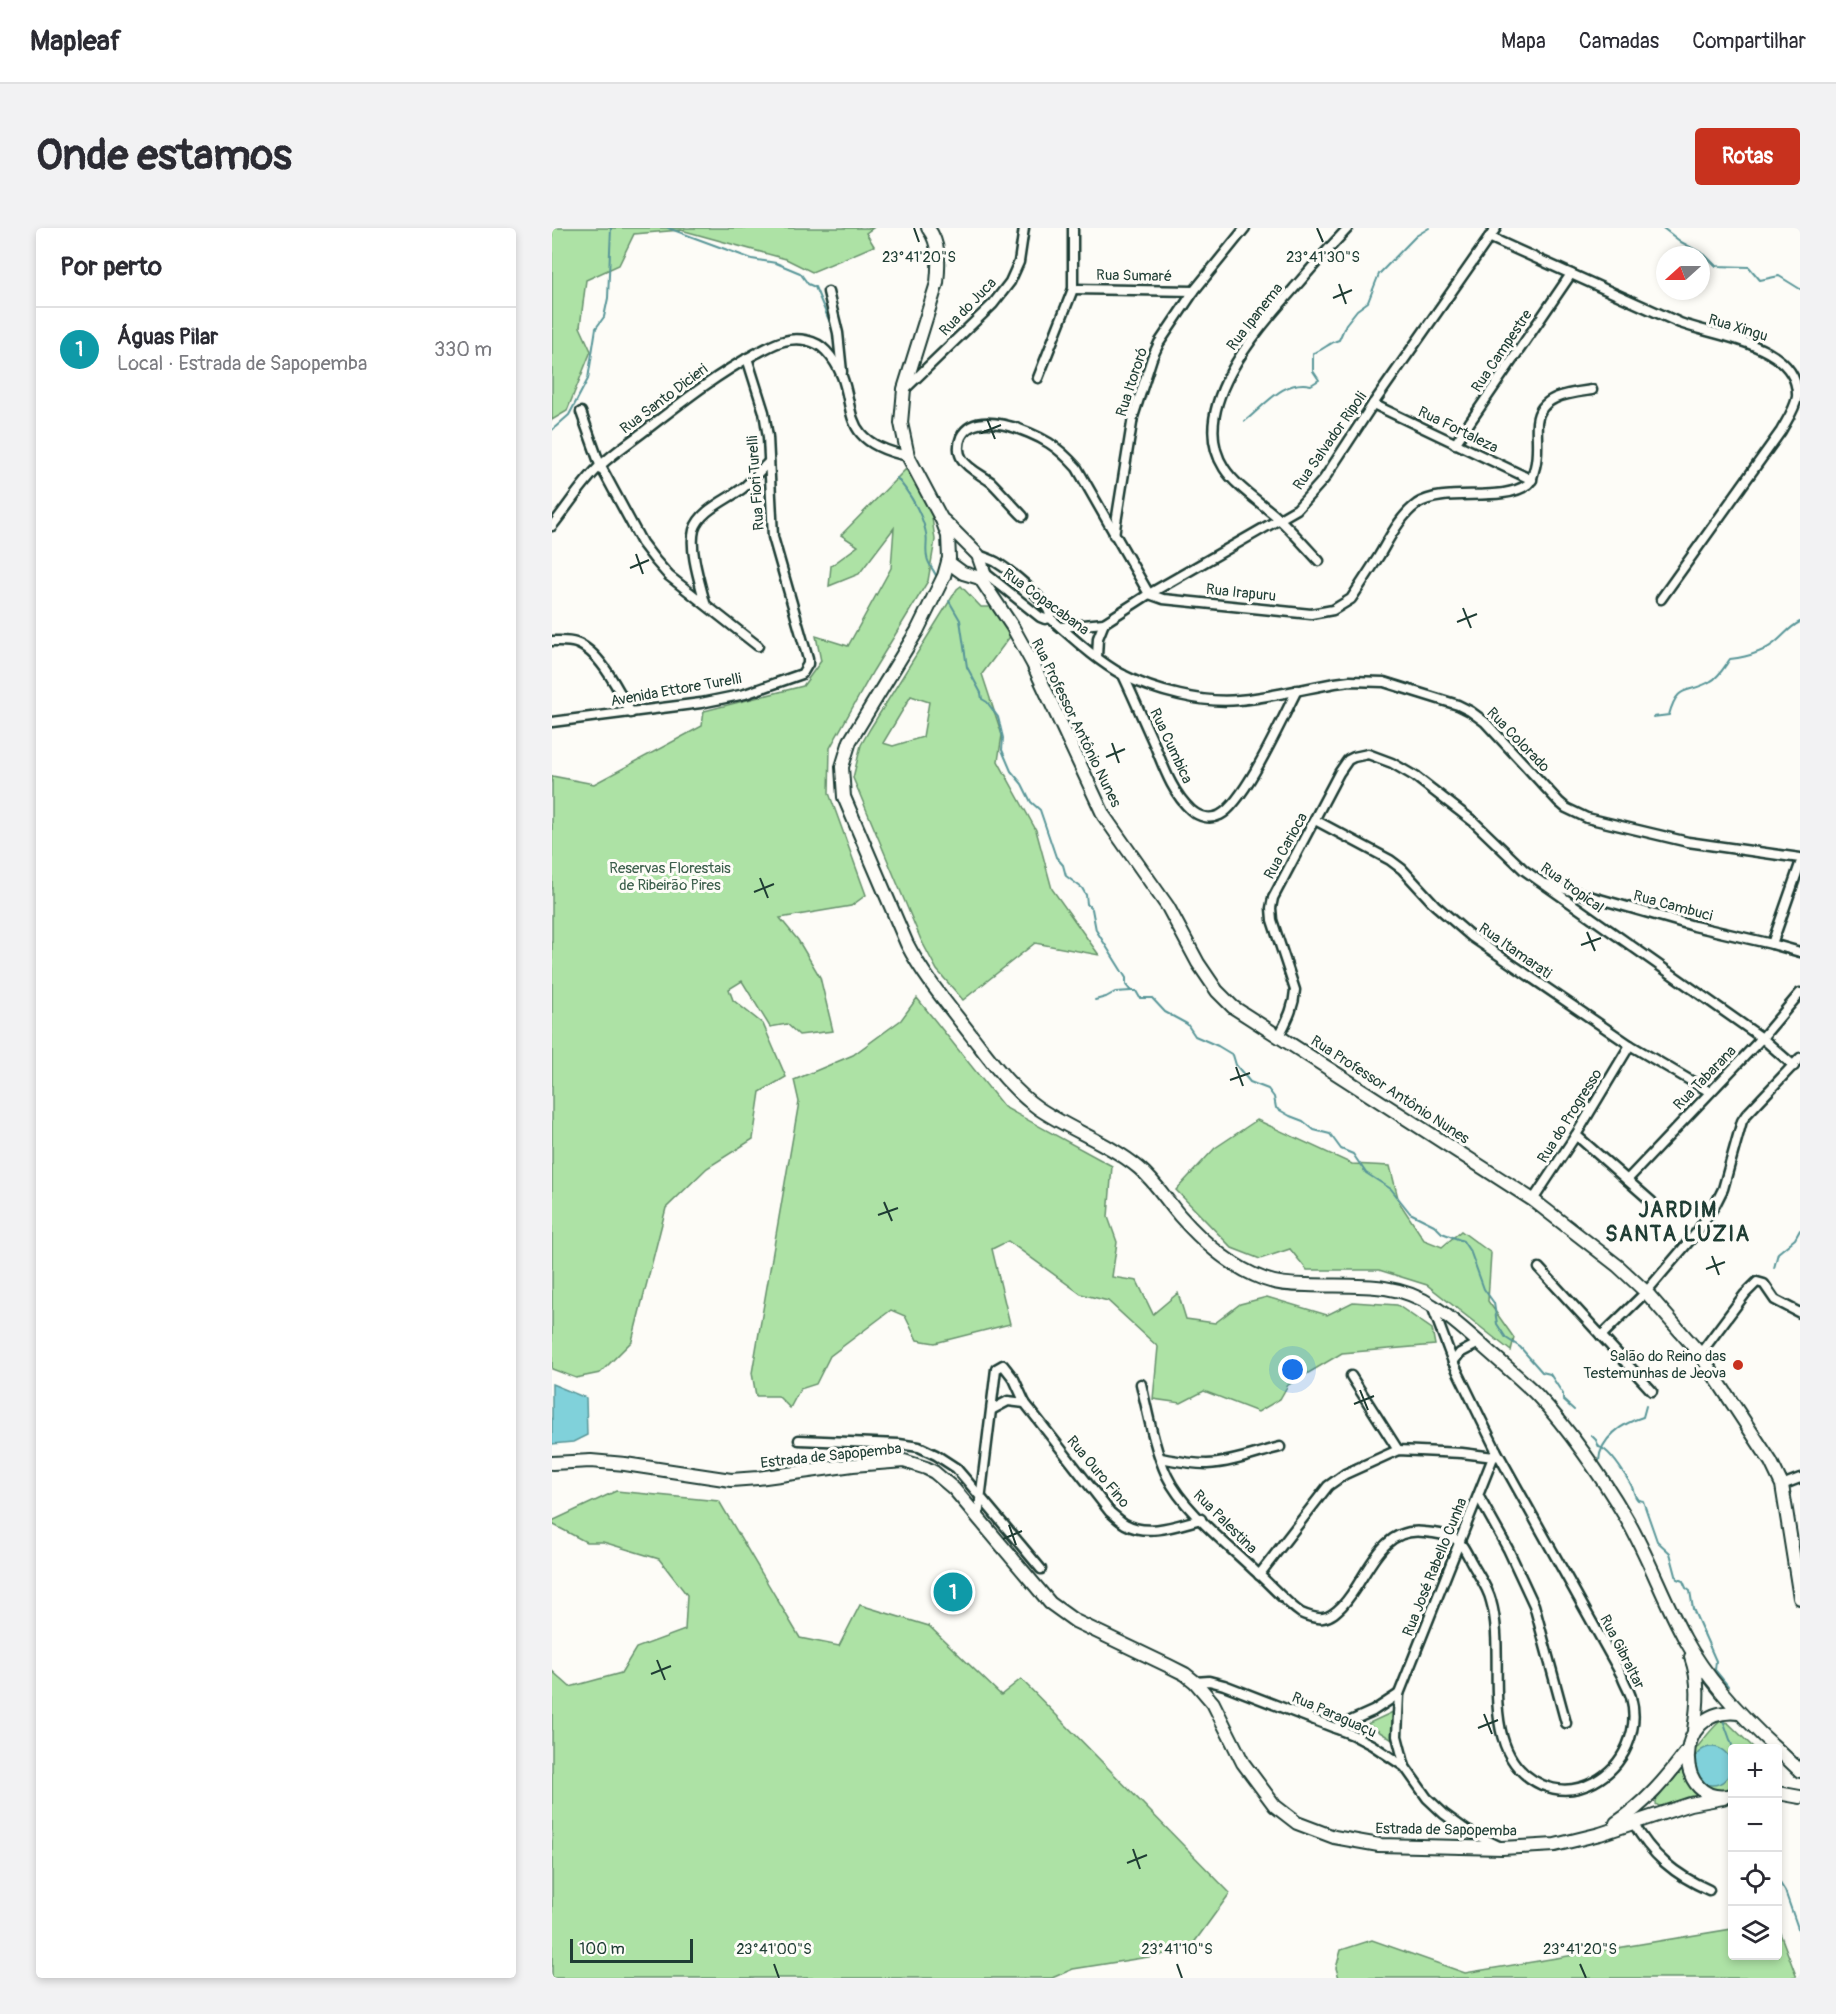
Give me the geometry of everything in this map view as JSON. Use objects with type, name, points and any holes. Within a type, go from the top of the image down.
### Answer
[{"type":"main road","points":[[928,228],[937,251],[939,266],[937,283],[904,389],[901,423],[908,456],[948,536],[948,560],[938,588],[917,631],[850,741],[842,767],[844,797],[907,944],[929,982],[1009,1084],[1041,1110],[1122,1155],[1141,1170],[1201,1237],[1240,1267],[1264,1279],[1286,1284],[1390,1288],[1432,1305],[1538,1396],[1609,1490],[1627,1519],[1685,1639],[1698,1679],[1699,1693],[1694,1730],[1687,1751],[1650,1796],[1627,1816],[1600,1834]]},
{"type":"main road","points":[[942,520],[976,553]]},
{"type":"main road","points":[[948,560],[976,553]]},
{"type":"main road","name":"Rua Professor Antônio Nunes","points":[[976,553],[982,575],[1033,664],[1104,816],[1168,907],[1217,991],[1233,1007],[1533,1200],[1618,1266],[1646,1292],[1700,1354],[1766,1454],[1782,1485],[1800,1598]]},
{"type":"main road","points":[[948,560],[963,573],[982,575]]},
{"type":"main road","points":[[938,588],[963,573]]},
{"type":"main road","name":"Estrada de Sapopemba","points":[[552,1463],[591,1461],[625,1464],[731,1480],[904,1461],[921,1466],[934,1472],[954,1489],[1050,1603],[1075,1621],[1185,1674],[1195,1682],[1213,1703],[1254,1780],[1275,1806],[1297,1823],[1334,1837],[1379,1845],[1502,1848],[1555,1845],[1600,1834]]},
{"type":"main road","points":[[1685,1639],[1713,1681],[1739,1713],[1771,1744]]},
{"type":"main road","points":[[1694,1730],[1710,1716],[1729,1711],[1739,1713]]},
{"type":"main road","points":[[1759,1733],[1762,1744]]},
{"type":"main road","points":[[1687,1751],[1688,1765],[1696,1784],[1714,1796],[1728,1796]]},
{"type":"main road","points":[[1782,1754],[1800,1771]]},
{"type":"main road","points":[[1782,1794],[1800,1797]]},
{"type":"main road","points":[[1600,1834],[1690,1804],[1728,1796]]},
{"type":"street","name":"Rua do Juca","points":[[904,389],[993,304],[1011,282],[1019,262],[1024,228]]},
{"type":"street","points":[[1038,378],[1073,289],[1073,228]]},
{"type":"street","name":"Rua Itororó","points":[[1114,535],[1133,417],[1152,358],[1194,291],[1245,228]]},
{"type":"street","name":"Rua Ipanema","points":[[1319,561],[1280,519],[1233,479],[1224,468],[1216,451],[1213,436],[1214,422],[1231,371],[1245,347],[1348,228]]},
{"type":"street","name":"Rua Salvador Ripoli","points":[[1061,627],[1104,623],[1149,594],[1297,509],[1314,491],[1496,228]]},
{"type":"street","name":"Rua Xingu","points":[[1489,237],[1695,329],[1757,345],[1778,357],[1788,366],[1796,383],[1797,396],[1792,411],[1781,431],[1661,599]]},
{"type":"street","name":"Rua Campestre","points":[[1455,444],[1571,274]]},
{"type":"street","name":"Rua Sumaré","points":[[1073,289],[1194,291]]},
{"type":"street","points":[[828,292],[848,403],[858,431],[874,445],[888,452],[908,456]]},
{"type":"street","name":"Rua Santo Dicieri","points":[[552,526],[600,465],[716,377],[747,358],[783,341],[797,339],[816,343],[825,350],[843,376]]},
{"type":"street","name":"Rua Fiori Turelli","points":[[747,358],[764,412],[768,437],[773,537],[808,659],[808,664],[802,674]]},
{"type":"street","points":[[1532,480],[1538,457],[1539,414],[1552,399],[1592,390]]},
{"type":"street","name":"Rua Fortaleza","points":[[1373,404],[1532,480]]},
{"type":"street","points":[[581,412],[600,465],[648,552],[669,576],[758,646]]},
{"type":"street","points":[[1023,516],[997,488],[962,460],[959,453],[959,442],[968,428],[984,423],[1011,426],[1028,432],[1049,443],[1077,468],[1149,594]]},
{"type":"street","points":[[705,603],[695,556],[694,530],[707,512],[743,488],[769,462]]},
{"type":"street","name":"Rua Irapuru","points":[[1149,594],[1163,599],[1311,614],[1325,613],[1341,607],[1351,598],[1396,529],[1415,505],[1438,497],[1513,491],[1527,485],[1532,480]]},
{"type":"street","points":[[976,553],[1013,574],[1046,606],[1051,612],[1050,618]]},
{"type":"street","name":"Rua Copacabana","points":[[982,575],[1040,617],[1045,620],[1050,618],[1097,657],[1123,675],[1164,690],[1206,699],[1237,701],[1297,690]]},
{"type":"street","points":[[1097,657],[1098,638],[1104,623]]},
{"type":"street","points":[[552,641],[575,642],[586,648],[598,659],[631,713]]},
{"type":"street","name":"Avenida Ettore Turelli","points":[[552,722],[701,703],[745,694],[802,674]]},
{"type":"street","name":"Rua Cumbica","points":[[1123,675],[1180,798],[1197,815],[1207,818],[1219,816],[1237,799],[1270,743],[1297,690]]},
{"type":"street","name":"Rua Colorado","points":[[1297,690],[1350,681],[1384,682],[1458,705],[1485,722],[1559,802],[1574,813],[1688,842],[1800,858]]},
{"type":"street","name":"Rua tropical","points":[[1339,773],[1348,760],[1360,754],[1375,755],[1416,777],[1474,822],[1540,882],[1797,1062]]},
{"type":"street","name":"Rua Carioca","points":[[1279,1036],[1291,1013],[1294,990],[1293,979],[1278,941],[1271,908],[1277,888],[1316,820],[1339,773]]},
{"type":"street","name":"Rua Itamarati","points":[[1316,820],[1390,860],[1402,869],[1435,905],[1472,937],[1630,1045],[1710,1092]]},
{"type":"street","points":[[1772,944],[1800,864]]},
{"type":"street","name":"Rua Cambuci","points":[[1540,882],[1694,926],[1800,952]]},
{"type":"street","name":"Rua Tabarana","points":[[1627,1180],[1762,1038],[1800,993]]},
{"type":"street","name":"Rua do Progresso","points":[[1533,1200],[1576,1135],[1630,1045]]},
{"type":"street","points":[[1601,1336],[1646,1292],[1697,1232],[1723,1189],[1746,1115],[1797,1062]]},
{"type":"street","points":[[1576,1135],[1652,1202]]},
{"type":"street","points":[[1539,1268],[1652,1391]]},
{"type":"street","points":[[1700,1354],[1745,1294],[1759,1281],[1764,1284],[1775,1300],[1800,1313]]},
{"type":"street","name":"Rua Gibraltar","points":[[1432,1305],[1454,1362],[1495,1454],[1622,1676],[1631,1697],[1633,1717],[1626,1751],[1611,1771],[1593,1782],[1576,1789],[1551,1789],[1521,1772],[1510,1757],[1504,1744],[1499,1716],[1492,1602],[1485,1585],[1459,1540]]},
{"type":"street","points":[[1454,1362],[1460,1353],[1479,1343]]},
{"type":"street","name":"Rua Ouro Fino","points":[[978,1517],[993,1409],[996,1369],[1003,1365],[1008,1369],[1025,1403],[1110,1512],[1126,1524],[1143,1530],[1201,1520]]},
{"type":"street","points":[[1351,1376],[1398,1450]]},
{"type":"street","name":"Rua Palestina","points":[[1141,1384],[1167,1477],[1175,1490],[1201,1520],[1301,1613],[1310,1617],[1322,1618],[1336,1612],[1345,1603],[1376,1555],[1400,1534],[1418,1531],[1442,1533],[1459,1540]]},
{"type":"street","points":[[993,1409],[1008,1401],[1025,1403]]},
{"type":"street","points":[[799,1440],[899,1444],[919,1447],[936,1455],[956,1468],[1041,1569]]},
{"type":"street","points":[[1161,1458],[1209,1464],[1280,1447]]},
{"type":"street","points":[[1259,1575],[1328,1486],[1345,1474],[1398,1450],[1495,1454]]},
{"type":"street","name":"Rua José Rabello Cunha","points":[[1405,1767],[1397,1736],[1399,1694],[1495,1454]]},
{"type":"street","points":[[1782,1485],[1800,1478]]},
{"type":"street","points":[[1479,1497],[1508,1549],[1534,1605],[1566,1723]]},
{"type":"street","name":"Rua Paraguaçu","points":[[1195,1682],[1209,1681],[1224,1685],[1335,1728],[1372,1745],[1405,1767],[1427,1798],[1444,1814],[1466,1830],[1502,1848]]},
{"type":"street","points":[[1335,1728],[1373,1711],[1399,1694]]},
{"type":"street","points":[[1633,1822],[1650,1847],[1675,1872],[1709,1890]]},
{"type":"green space","points":[[552,228],[873,228],[866,233],[874,246],[812,272],[786,259],[681,230],[634,234],[619,265],[586,280],[580,327],[591,351],[567,411],[552,420]]},
{"type":"green space","name":"Reservas Florestais de Ribeirão Pires","points":[[906,469],[931,510],[935,540],[928,581],[873,671],[830,748],[829,793],[866,895],[851,906],[780,918],[798,940],[820,977],[833,1031],[799,1035],[787,1024],[770,1027],[742,981],[729,989],[733,1000],[763,1024],[786,1077],[760,1092],[753,1139],[707,1168],[666,1208],[632,1341],[600,1373],[576,1378],[552,1369],[552,776],[594,784],[702,726],[704,711],[803,686],[821,661],[816,636],[848,646],[891,568],[894,528],[859,574],[829,586],[831,566],[858,546],[841,535]]},
{"type":"green space","points":[[961,586],[981,607],[994,607],[1012,634],[982,674],[1002,735],[998,761],[1036,830],[1052,889],[1099,955],[1035,943],[963,1000],[937,970],[921,940],[853,778],[861,745]],"holes":[[[911,696],[929,702],[923,737],[893,746],[883,743]]]},
{"type":"green space","points":[[917,998],[1004,1107],[1112,1166],[1108,1217],[1117,1242],[1112,1277],[1137,1281],[1153,1314],[1178,1293],[1186,1319],[1215,1323],[1240,1304],[1267,1297],[1327,1315],[1353,1302],[1397,1305],[1432,1329],[1435,1345],[1342,1353],[1288,1385],[1280,1399],[1258,1412],[1204,1391],[1181,1403],[1153,1399],[1158,1347],[1108,1301],[1081,1294],[1008,1241],[992,1249],[1010,1324],[935,1343],[917,1340],[905,1316],[891,1310],[830,1356],[816,1384],[800,1389],[790,1408],[778,1396],[756,1396],[752,1373],[799,1102],[794,1080],[853,1055],[901,1020]]},
{"type":"green space","points":[[1257,1120],[1352,1164],[1390,1166],[1399,1202],[1424,1240],[1442,1247],[1461,1231],[1491,1253],[1488,1301],[1514,1338],[1511,1351],[1427,1285],[1379,1270],[1307,1270],[1290,1249],[1260,1259],[1232,1248],[1176,1190],[1215,1148]]},
{"type":"green space","points":[[616,1491],[719,1501],[800,1638],[839,1646],[860,1605],[929,1626],[1001,1695],[1021,1679],[1230,1893],[1193,1944],[1161,1955],[1073,1969],[1052,1978],[552,1978],[552,1671],[570,1687],[621,1673],[636,1648],[685,1630],[687,1595],[659,1559],[603,1542],[586,1542],[552,1524],[552,1521]]},
{"type":"green space","points":[[1393,1712],[1394,1741],[1367,1724]]},
{"type":"green space","points":[[1721,1721],[1728,1723],[1750,1744],[1728,1744],[1728,1790],[1664,1806],[1656,1804],[1656,1800]]},
{"type":"green space","points":[[1728,1930],[1728,1960],[1782,1960],[1782,1939],[1797,1978],[1339,1978],[1336,1968],[1341,1950],[1372,1940],[1465,1973]]},
{"type":"water","points":[[552,1384],[586,1398],[587,1435],[573,1442],[552,1444]]},
{"type":"water","points":[[1712,1747],[1725,1753],[1728,1758],[1728,1774],[1725,1779],[1712,1785],[1699,1779],[1693,1766],[1699,1753]]},
{"type":"waterway","points":[[552,430],[569,415],[588,379],[596,328],[604,317],[608,298],[611,228]]},
{"type":"waterway","points":[[668,228],[752,259],[776,263],[800,273],[808,284],[815,287],[834,332]]},
{"type":"waterway","points":[[1245,421],[1284,389],[1301,384],[1311,385],[1319,380],[1313,371],[1313,353],[1339,340],[1346,324],[1357,310],[1368,302],[1379,274],[1416,236],[1429,228]]},
{"type":"waterway","points":[[1663,228],[1681,242],[1705,255],[1716,266],[1749,267],[1760,280],[1779,276],[1800,289]]},
{"type":"waterway","points":[[897,478],[911,497],[922,518],[927,536],[928,560],[937,578]]},
{"type":"waterway","points":[[949,601],[960,620],[967,667],[982,699],[998,717],[1003,738],[1002,750],[1011,771],[1022,784],[1031,802],[1040,810],[1056,857],[1063,865],[1066,876],[1082,888],[1086,895],[1087,904],[1092,909],[1096,930],[1126,978],[1126,985],[1131,991],[1136,991],[1140,998],[1152,998],[1165,1012],[1187,1024],[1195,1036],[1233,1055],[1236,1065],[1250,1082],[1268,1089],[1274,1097],[1276,1108],[1303,1121],[1314,1130],[1330,1134],[1341,1149],[1353,1154],[1366,1173],[1391,1189],[1410,1213],[1434,1225],[1442,1233],[1463,1241],[1471,1253],[1484,1289],[1494,1303],[1497,1324],[1506,1338],[1520,1347],[1542,1372],[1550,1374],[1563,1394],[1563,1400],[1574,1410]]},
{"type":"waterway","points":[[1653,717],[1669,715],[1680,693],[1714,679],[1730,659],[1762,651],[1800,622]]},
{"type":"waterway","points":[[1095,1000],[1115,992],[1131,991]]},
{"type":"waterway","points":[[1774,1268],[1778,1253],[1795,1239],[1800,1230]]},
{"type":"waterway","points":[[1599,1461],[1603,1445],[1608,1439],[1621,1427],[1643,1417],[1646,1406]]},
{"type":"waterway","points":[[1591,1435],[1599,1447],[1607,1452],[1620,1468],[1636,1498],[1643,1501],[1657,1541],[1670,1553],[1677,1579],[1683,1581],[1690,1591],[1693,1609],[1716,1661],[1715,1670],[1728,1686]]},
{"type":"waterway","points":[[1723,1720],[1732,1744]]},
{"type":"waterway","points":[[1782,1886],[1800,1934]]},
{"type":"place","name":"Salão do Reino das Testemunhas de Jeova","points":[[1738,1365]]},
{"type":"place","name":"Águas Pilar","points":[[953,1592]]},
{"type":"district","name":"JARDIM SANTA LUZIA","points":[[1678,1222]]}]
